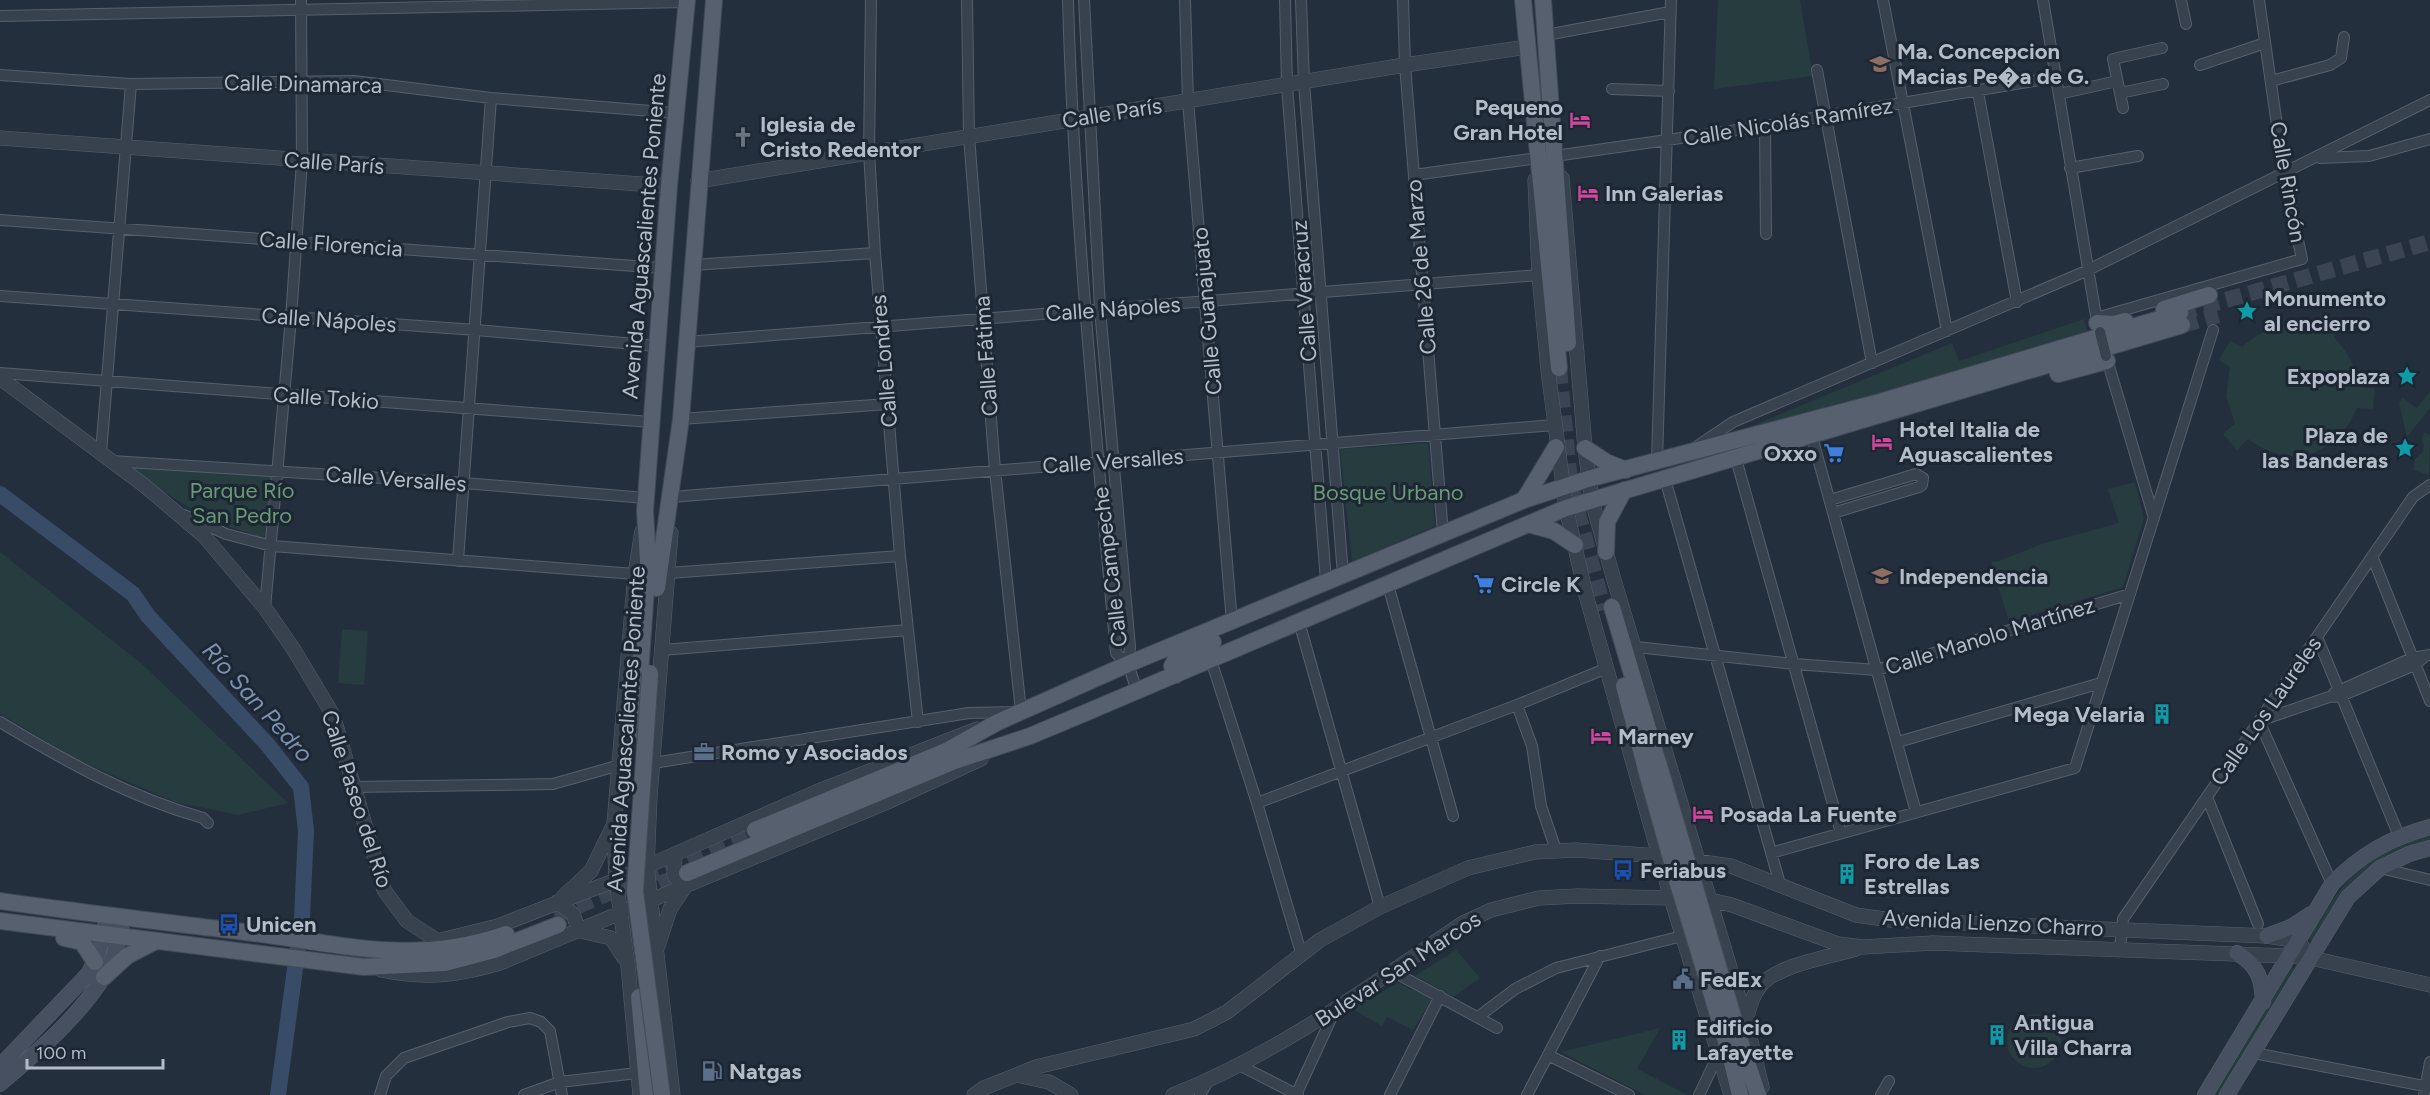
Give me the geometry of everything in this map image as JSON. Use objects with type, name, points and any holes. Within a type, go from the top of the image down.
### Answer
[{"type":"main road","name":"Avenida Aguascalientes Poniente","points":[[662,1095],[635,891],[650,673],[661,556],[671,504],[681,419],[714,0]]},
{"type":"main road","points":[[1523,0],[1527,47],[1546,160],[1564,367]]},
{"type":"main road","points":[[1543,0],[1546,35],[1546,160]]},
{"type":"main road","name":"Avenida Aguascalientes Poniente","points":[[648,1095],[639,997],[625,893],[624,866],[648,561],[645,504],[669,186],[686,1]]},
{"type":"main road","points":[[2098,324],[2114,324],[2209,295]]},
{"type":"main road","points":[[685,881],[952,762],[1030,736],[1566,508],[1874,419],[2181,319],[1562,486],[1128,664],[998,722],[946,751],[755,830]]},
{"type":"main road","points":[[1874,419],[1916,415],[2107,358]]},
{"type":"main road","points":[[1524,500],[1556,447]]},
{"type":"main road","points":[[1585,448],[1606,462],[1626,470]]},
{"type":"main road","points":[[1606,552],[1606,522],[1615,501],[1624,490]]},
{"type":"main road","points":[[1528,524],[1554,531],[1575,546]]},
{"type":"main road","points":[[1608,608],[1731,1052],[1740,1095]]},
{"type":"main road","points":[[1176,675],[1172,666],[1177,657],[1218,638],[1232,622]]},
{"type":"main road","points":[[2205,1095],[2332,884],[2349,866],[2376,847],[2399,836],[2430,828]]},
{"type":"main road","points":[[2227,1095],[2348,897],[2380,868],[2409,854],[2430,848]]},
{"type":"main road","points":[[0,902],[115,918],[271,935],[334,946],[428,952],[490,939],[557,914]]},
{"type":"main road","points":[[2262,930],[2290,927],[2316,910]]},
{"type":"main road","points":[[0,921],[111,937],[364,967],[445,963],[494,950],[557,914]]},
{"type":"main road","points":[[104,977],[115,918]]},
{"type":"main road","points":[[33,926],[57,937],[82,942],[94,962]]},
{"type":"main road","points":[[0,1084],[14,1056],[89,973],[111,937]]},
{"type":"main road","points":[[0,1066],[127,956],[155,942]]},
{"type":"main road","points":[[2237,953],[2254,965],[2259,972],[2263,1002]]},
{"type":"main road","points":[[1731,1052],[1761,1095]]},
{"type":"street","name":"Calle Londres","points":[[871,0],[869,152],[875,253],[900,556],[918,722]]},
{"type":"street","name":"Calle Fátima","points":[[967,0],[969,136],[994,470],[1020,712]]},
{"type":"street","name":"Calle Campeche","points":[[1068,0],[1071,119],[1084,311],[1116,653],[1128,664]]},
{"type":"street","name":"Calle Campeche","points":[[1084,0],[1100,309],[1130,647],[1128,664],[1137,691]]},
{"type":"street","name":"Calle Guanajuato","points":[[1185,0],[1188,101],[1207,303],[1232,622]]},
{"type":"street","name":"Calle Veracruz","points":[[1285,0],[1287,86],[1326,581]]},
{"type":"street","name":"Calle Veracruz","points":[[1301,0],[1304,83],[1343,574]]},
{"type":"street","name":"Calle 26 de Marzo","points":[[1402,0],[1413,175],[1424,284],[1443,534]]},
{"type":"street","points":[[1657,461],[1671,0]]},
{"type":"street","points":[[1883,0],[1947,331]]},
{"type":"street","points":[[2043,0],[2086,271],[2107,358],[2154,518]]},
{"type":"street","points":[[2181,0],[2186,24]]},
{"type":"street","name":"Calle Rincón","points":[[2098,324],[2302,259],[2284,174],[2259,0]]},
{"type":"street","points":[[0,16],[301,6],[686,1]]},
{"type":"street","points":[[265,608],[291,318],[302,161],[301,6]]},
{"type":"street","points":[[1546,35],[1670,12]]},
{"type":"street","points":[[2271,81],[2330,65],[2341,58],[2344,37]]},
{"type":"street","points":[[2200,65],[2265,43]]},
{"type":"street","name":"Calle París","points":[[698,181],[1089,116],[1287,86],[1405,64],[1527,47]]},
{"type":"street","points":[[2123,108],[2114,58],[2162,48]]},
{"type":"street","points":[[1817,70],[1872,363]]},
{"type":"street","name":"Calle Dinamarca","points":[[0,75],[131,84],[354,81],[491,98],[676,113]]},
{"type":"street","name":"Calle Nicolás Ramírez","points":[[1413,175],[1546,160],[1978,92],[2056,77]]},
{"type":"street","points":[[2059,94],[2117,81]]},
{"type":"street","points":[[106,457],[107,381],[131,84]]},
{"type":"street","points":[[2120,93],[2163,84]]},
{"type":"street","points":[[1612,89],[1669,91]]},
{"type":"street","points":[[1978,92],[2017,302]]},
{"type":"street","points":[[458,561],[482,255],[491,98]]},
{"type":"street","points":[[1688,452],[1733,422],[2086,271],[2430,100]]},
{"type":"street","points":[[1765,126],[1766,234]]},
{"type":"street","points":[[2358,137],[2369,156]]},
{"type":"street","name":"Calle París","points":[[0,138],[669,186]]},
{"type":"street","points":[[2316,158],[2369,156],[2430,139]]},
{"type":"street","points":[[2070,168],[2138,156]]},
{"type":"street","points":[[1546,160],[1534,195],[1539,275],[1556,447],[1566,508],[1607,668],[1682,936],[1691,962],[1731,1052],[1731,1095]]},
{"type":"street","points":[[1546,160],[1566,197],[1585,448],[1592,501],[1746,1021],[1761,1095]]},
{"type":"street","name":"Calle Florencia","points":[[0,220],[663,268]]},
{"type":"street","points":[[692,265],[875,253]]},
{"type":"street","name":"Calle Nápoles","points":[[686,342],[1100,309],[1207,303],[1539,275]]},
{"type":"street","name":"Calle Nápoles","points":[[0,296],[476,330],[657,346]]},
{"type":"street","points":[[1771,853],[2075,768],[2213,330]]},
{"type":"street","name":"Calle Tokio","points":[[0,373],[651,422]]},
{"type":"street","name":"Calle Paseo del Río","points":[[0,378],[106,457],[204,536],[265,608],[294,650],[333,715],[352,787],[384,890],[394,907],[407,921],[438,941]]},
{"type":"street","points":[[681,419],[888,404]]},
{"type":"street","name":"Calle Versalles","points":[[671,504],[894,478],[1554,425]]},
{"type":"street","points":[[1812,437],[1916,812]]},
{"type":"street","name":"Calle Versalles","points":[[106,457],[464,483],[645,504]]},
{"type":"street","points":[[1736,459],[1841,833]]},
{"type":"street","points":[[1830,500],[1916,474],[1923,478],[1922,485],[1919,487],[1833,513]]},
{"type":"street","points":[[1665,479],[1780,884]]},
{"type":"street","name":"Calle Los Laureles","points":[[2120,948],[2123,919],[2413,497],[2430,485]]},
{"type":"street","name":"Avenida Aguascalientes Poniente","points":[[640,1095],[628,966],[616,880],[614,824],[635,573],[645,504]]},
{"type":"street","name":"Avenida Aguascalientes Poniente","points":[[671,504],[669,573],[650,796],[647,867],[674,1095]]},
{"type":"street","points":[[171,508],[226,534],[272,546],[635,573]]},
{"type":"street","points":[[669,573],[900,556]]},
{"type":"street","points":[[2372,556],[2420,659],[2430,701]]},
{"type":"street","points":[[1388,585],[1453,816]]},
{"type":"street","name":"Calle Manolo Martínez","points":[[1635,646],[1794,664],[1877,670],[2130,594]]},
{"type":"street","points":[[1299,622],[1380,907]]},
{"type":"street","points":[[663,650],[908,630]]},
{"type":"street","points":[[2317,637],[2399,836]]},
{"type":"street","points":[[2332,884],[2259,721],[2340,693],[2420,659]]},
{"type":"street","points":[[1211,660],[1302,956]]},
{"type":"street","points":[[1257,804],[1517,705],[1607,668]]},
{"type":"street","points":[[1898,742],[2101,683]]},
{"type":"street","points":[[1517,705],[1532,746],[1541,806],[1556,850]]},
{"type":"street","points":[[653,763],[969,713],[1020,712]]},
{"type":"street","points":[[0,722],[81,770],[149,801],[203,818],[208,823]]},
{"type":"street","points":[[557,914],[616,880],[816,792],[956,735],[998,722]]},
{"type":"street","points":[[352,787],[553,784],[620,765]]},
{"type":"street","points":[[617,793],[635,801],[650,796]]},
{"type":"street","points":[[2206,797],[2262,930]]},
{"type":"street","points":[[557,914],[591,871],[614,824]]},
{"type":"street","points":[[1653,834],[1657,838],[1674,840],[1688,826]]},
{"type":"street","points":[[974,1095],[1015,1074],[1194,1029],[1227,1012],[1320,940],[1380,907],[1491,861],[1556,850],[1698,860]]},
{"type":"street","points":[[675,855],[674,875],[685,881]]},
{"type":"street","name":"Avenida Lienzo Charro","points":[[1698,860],[1731,866],[1856,915],[1891,920],[2121,929],[2262,930],[2298,940]]},
{"type":"street","points":[[2380,868],[2430,880]]},
{"type":"street","points":[[364,967],[429,977],[454,974],[500,963],[650,900],[685,881]]},
{"type":"street","points":[[656,954],[670,909],[685,881]]},
{"type":"street","name":"Bulevar San Marcos","points":[[1173,1095],[1239,1065],[1336,1008],[1463,923],[1513,903],[1539,898],[1577,896],[1710,900]]},
{"type":"street","name":"Avenida Lienzo Charro","points":[[1710,900],[1732,905],[1838,945],[1863,947],[1933,943],[2120,948],[2289,956],[2312,958],[2430,985]]},
{"type":"street","points":[[379,950],[438,941],[557,914],[573,914],[579,931]]},
{"type":"street","points":[[579,931],[611,938],[617,944],[628,966]]},
{"type":"street","points":[[1478,1017],[1515,989],[1556,968],[1682,936]]},
{"type":"street","points":[[2298,940],[2312,958]]},
{"type":"street","points":[[628,966],[630,953],[635,945],[646,943],[656,954]]},
{"type":"street","points":[[1691,962],[1703,948],[1717,947],[1724,951]]},
{"type":"street","points":[[1746,1021],[1755,994],[1768,977],[1781,971],[1863,947]]},
{"type":"street","points":[[1527,1095],[1600,956]]},
{"type":"street","points":[[1392,971],[1497,1028]]},
{"type":"street","points":[[1390,1095],[1440,996]]},
{"type":"street","points":[[1239,1065],[1297,1095],[1336,1008]]},
{"type":"street","points":[[380,1095],[386,1076],[404,1058],[508,1022],[530,1018],[541,1022],[550,1031],[562,1095]]},
{"type":"street","points":[[1698,1095],[1731,1052]]},
{"type":"street","points":[[2254,1053],[2426,1089],[2430,1062]]},
{"type":"street","points":[[1548,1055],[1615,1092],[1629,1095]]},
{"type":"street","points":[[524,1095],[560,1082],[637,1072]]},
{"type":"street","points":[[1015,1074],[1049,1082],[1071,1095]]},
{"type":"street","points":[[1200,1095],[1208,1081]]},
{"type":"street","points":[[1881,1095],[1888,1081]]},
{"type":"green space","points":[[1718,0],[1800,0],[1813,76],[1714,89]]},
{"type":"green space","points":[[2321,314],[2341,325],[2334,337],[2351,360],[2360,387],[2375,389],[2373,409],[2357,408],[2338,438],[2311,454],[2296,456],[2280,454],[2264,449],[2248,439],[2237,450],[2223,434],[2235,423],[2226,396],[2230,367],[2219,360],[2230,341],[2242,347],[2258,335],[2275,328],[2293,325],[2313,327]]},
{"type":"green space","points":[[2084,319],[2089,337],[1732,434],[1952,343],[1959,361]]},
{"type":"green space","points":[[2430,391],[2430,408],[2407,437],[2399,402],[2403,398],[2417,408]]},
{"type":"green space","points":[[2424,433],[2430,435],[2429,475],[2413,470],[2415,459],[2423,452],[2424,444],[2421,440]]},
{"type":"green space","name":"Bosque Urbano","points":[[1428,443],[1435,526],[1352,562],[1340,449]]},
{"type":"green space","name":"Parque Río San Pedro","points":[[126,467],[272,476],[268,539],[230,527],[194,510]]},
{"type":"green space","points":[[2135,482],[2144,518],[2123,587],[2009,622],[1991,561],[1996,562],[2042,544],[2119,523],[2108,489]]},
{"type":"green space","points":[[0,552],[142,664],[288,803],[238,815],[175,802],[80,761],[0,714]]},
{"type":"green space","points":[[342,629],[368,631],[364,685],[338,683]]},
{"type":"green space","points":[[2430,834],[2430,844],[2376,869],[2316,943],[2307,938],[2331,901],[2371,860],[2407,841]]},
{"type":"green space","points":[[1456,950],[1480,978],[1453,997],[1415,976]]},
{"type":"green space","points":[[2289,964],[2297,971],[2222,1095],[2211,1095]]},
{"type":"green space","points":[[1398,983],[1432,999],[1413,1030],[1387,1017],[1382,1026],[1351,1008]]},
{"type":"green space","points":[[2034,1014],[2044,1016],[2053,1022],[2059,1031],[2061,1041],[2059,1051],[2053,1060],[2044,1066],[2034,1068],[2024,1066],[2015,1060],[2009,1051],[2007,1041],[2009,1031],[2015,1022],[2024,1016]]},
{"type":"green space","points":[[1660,1028],[1637,1069],[1688,1095],[1645,1095],[1561,1052]]},
{"type":"waterway","name":"Río San Pedro","points":[[0,494],[133,594],[148,616],[267,744],[301,787],[306,831],[302,917],[278,1095]]},
{"type":"tunnel","points":[[2180,313],[2430,242]]},
{"type":"tunnel","points":[[2182,325],[2218,315]]},
{"type":"tunnel","points":[[1559,368],[1570,483],[1604,610]]},
{"type":"tunnel","points":[[555,916],[755,830]]},
{"type":"tunnel","points":[[637,893],[687,873]]},
{"type":"place","name":"Ma. Concepcion Macias Pe�a de G.","points":[[1880,64]]},
{"type":"place","name":"Pequeno Gran Hotel","points":[[1580,120]]},
{"type":"place","name":"Iglesia de Cristo Redentor","points":[[743,137]]},
{"type":"place","name":"Inn Galerias","points":[[1588,193]]},
{"type":"place","name":"Monumento al encierro","points":[[2247,311]]},
{"type":"place","name":"Expoplaza","points":[[2407,376]]},
{"type":"place","name":"Hotel Italia de Aguascalientes","points":[[1882,442]]},
{"type":"place","name":"Plaza de las Banderas","points":[[2405,448]]},
{"type":"place","name":"Oxxo","points":[[1834,453]]},
{"type":"place","name":"Independencia","points":[[1882,576]]},
{"type":"place","name":"Circle K","points":[[1484,584]]},
{"type":"place","name":"Mega Velaria","points":[[2162,714]]},
{"type":"place","name":"Marney","points":[[1601,736]]},
{"type":"place","name":"Romo y Asociados","points":[[704,752]]},
{"type":"place","name":"Posada La Fuente","points":[[1703,814]]},
{"type":"place","name":"Feriabus","points":[[1623,870]]},
{"type":"place","name":"Foro de Las Estrellas","points":[[1847,874]]},
{"type":"place","name":"Unicen","points":[[229,924]]},
{"type":"place","name":"FedEx","points":[[1683,979]]},
{"type":"place","name":"Antigua Villa Charra","points":[[1997,1035]]},
{"type":"place","name":"Edificio Lafayette","points":[[1679,1040]]},
{"type":"place","name":"Natgas","points":[[712,1071]]}]
